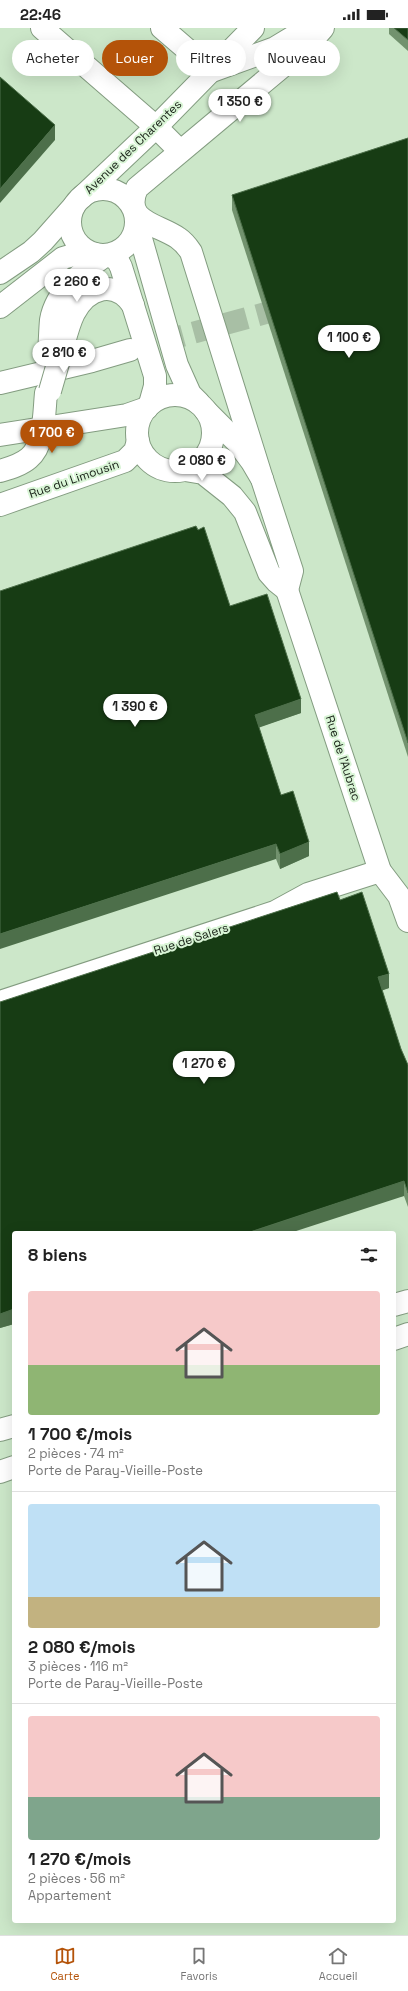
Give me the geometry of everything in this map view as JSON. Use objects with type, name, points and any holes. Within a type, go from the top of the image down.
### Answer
[{"type":"street","points":[[42,28],[156,127],[180,151]]},
{"type":"street","points":[[162,28],[176,40]]},
{"type":"street","name":"Avenue des Charentes","points":[[242,40],[253,28]]},
{"type":"street","points":[[246,59],[275,48],[308,28]]},
{"type":"street","points":[[0,307],[63,258],[80,253],[104,255],[119,252],[132,239],[135,216],[133,203],[137,188],[308,45],[323,28]]},
{"type":"street","name":"Avenue des Charentes","points":[[0,273],[31,252],[43,241],[77,202],[207,76]]},
{"type":"street","points":[[0,434],[45,406],[127,415],[149,406],[167,396],[178,395],[188,397],[202,407],[212,423],[214,435],[211,447],[205,458],[196,466],[174,472],[162,469],[152,464],[142,454],[138,441],[137,430],[140,417],[149,406],[155,386],[155,376],[133,305],[118,261],[78,244],[72,235],[70,225],[70,215],[77,202],[90,192],[100,189],[111,190],[121,194],[129,201],[135,216],[177,365],[190,394],[238,443],[262,479]]},
{"type":"street","points":[[135,216],[177,237],[191,252],[292,571],[287,590]]},
{"type":"street","points":[[56,349],[51,320],[60,297],[85,270],[104,255]]},
{"type":"street","points":[[0,471],[17,465],[29,458],[36,449],[56,349],[73,314],[87,297],[105,289],[121,292],[133,305]]},
{"type":"street","points":[[0,383],[92,361],[130,350]]},
{"type":"street","points":[[0,399],[92,361]]},
{"type":"street","name":"Rue du Limousin","points":[[0,505],[125,461],[135,451],[138,441]]},
{"type":"street","name":"Rue de l'Aubrac","points":[[185,470],[203,473],[232,496],[245,512],[269,573],[287,590],[380,871],[404,895],[408,921]]},
{"type":"street","name":"Rue de Salers","points":[[0,1002],[275,912],[308,894],[380,871]]},
{"type":"street","points":[[396,1304],[408,1301]]},
{"type":"street","points":[[396,1338],[408,1334]]},
{"type":"street","points":[[0,1430],[12,1427]]},
{"type":"street","points":[[0,1472],[12,1468]]},
{"type":"building","points":[[394,28],[408,28],[408,40]]},
{"type":"building","points":[[0,77],[55,125],[0,189]]},
{"type":"building","points":[[408,138],[408,743],[232,195]]},
{"type":"building","points":[[196,526],[198,530],[204,527],[230,606],[267,594],[301,699],[255,715],[281,795],[293,791],[309,842],[280,854],[276,844],[0,934],[0,591]]},
{"type":"building","points":[[337,892],[340,900],[362,892],[389,974],[378,977],[401,1049],[408,1065],[408,1193],[404,1181],[253,1231],[12,1231],[12,1310],[0,1314],[0,1002]]},
{"type":"tunnel","points":[[130,350],[295,305]]}]
